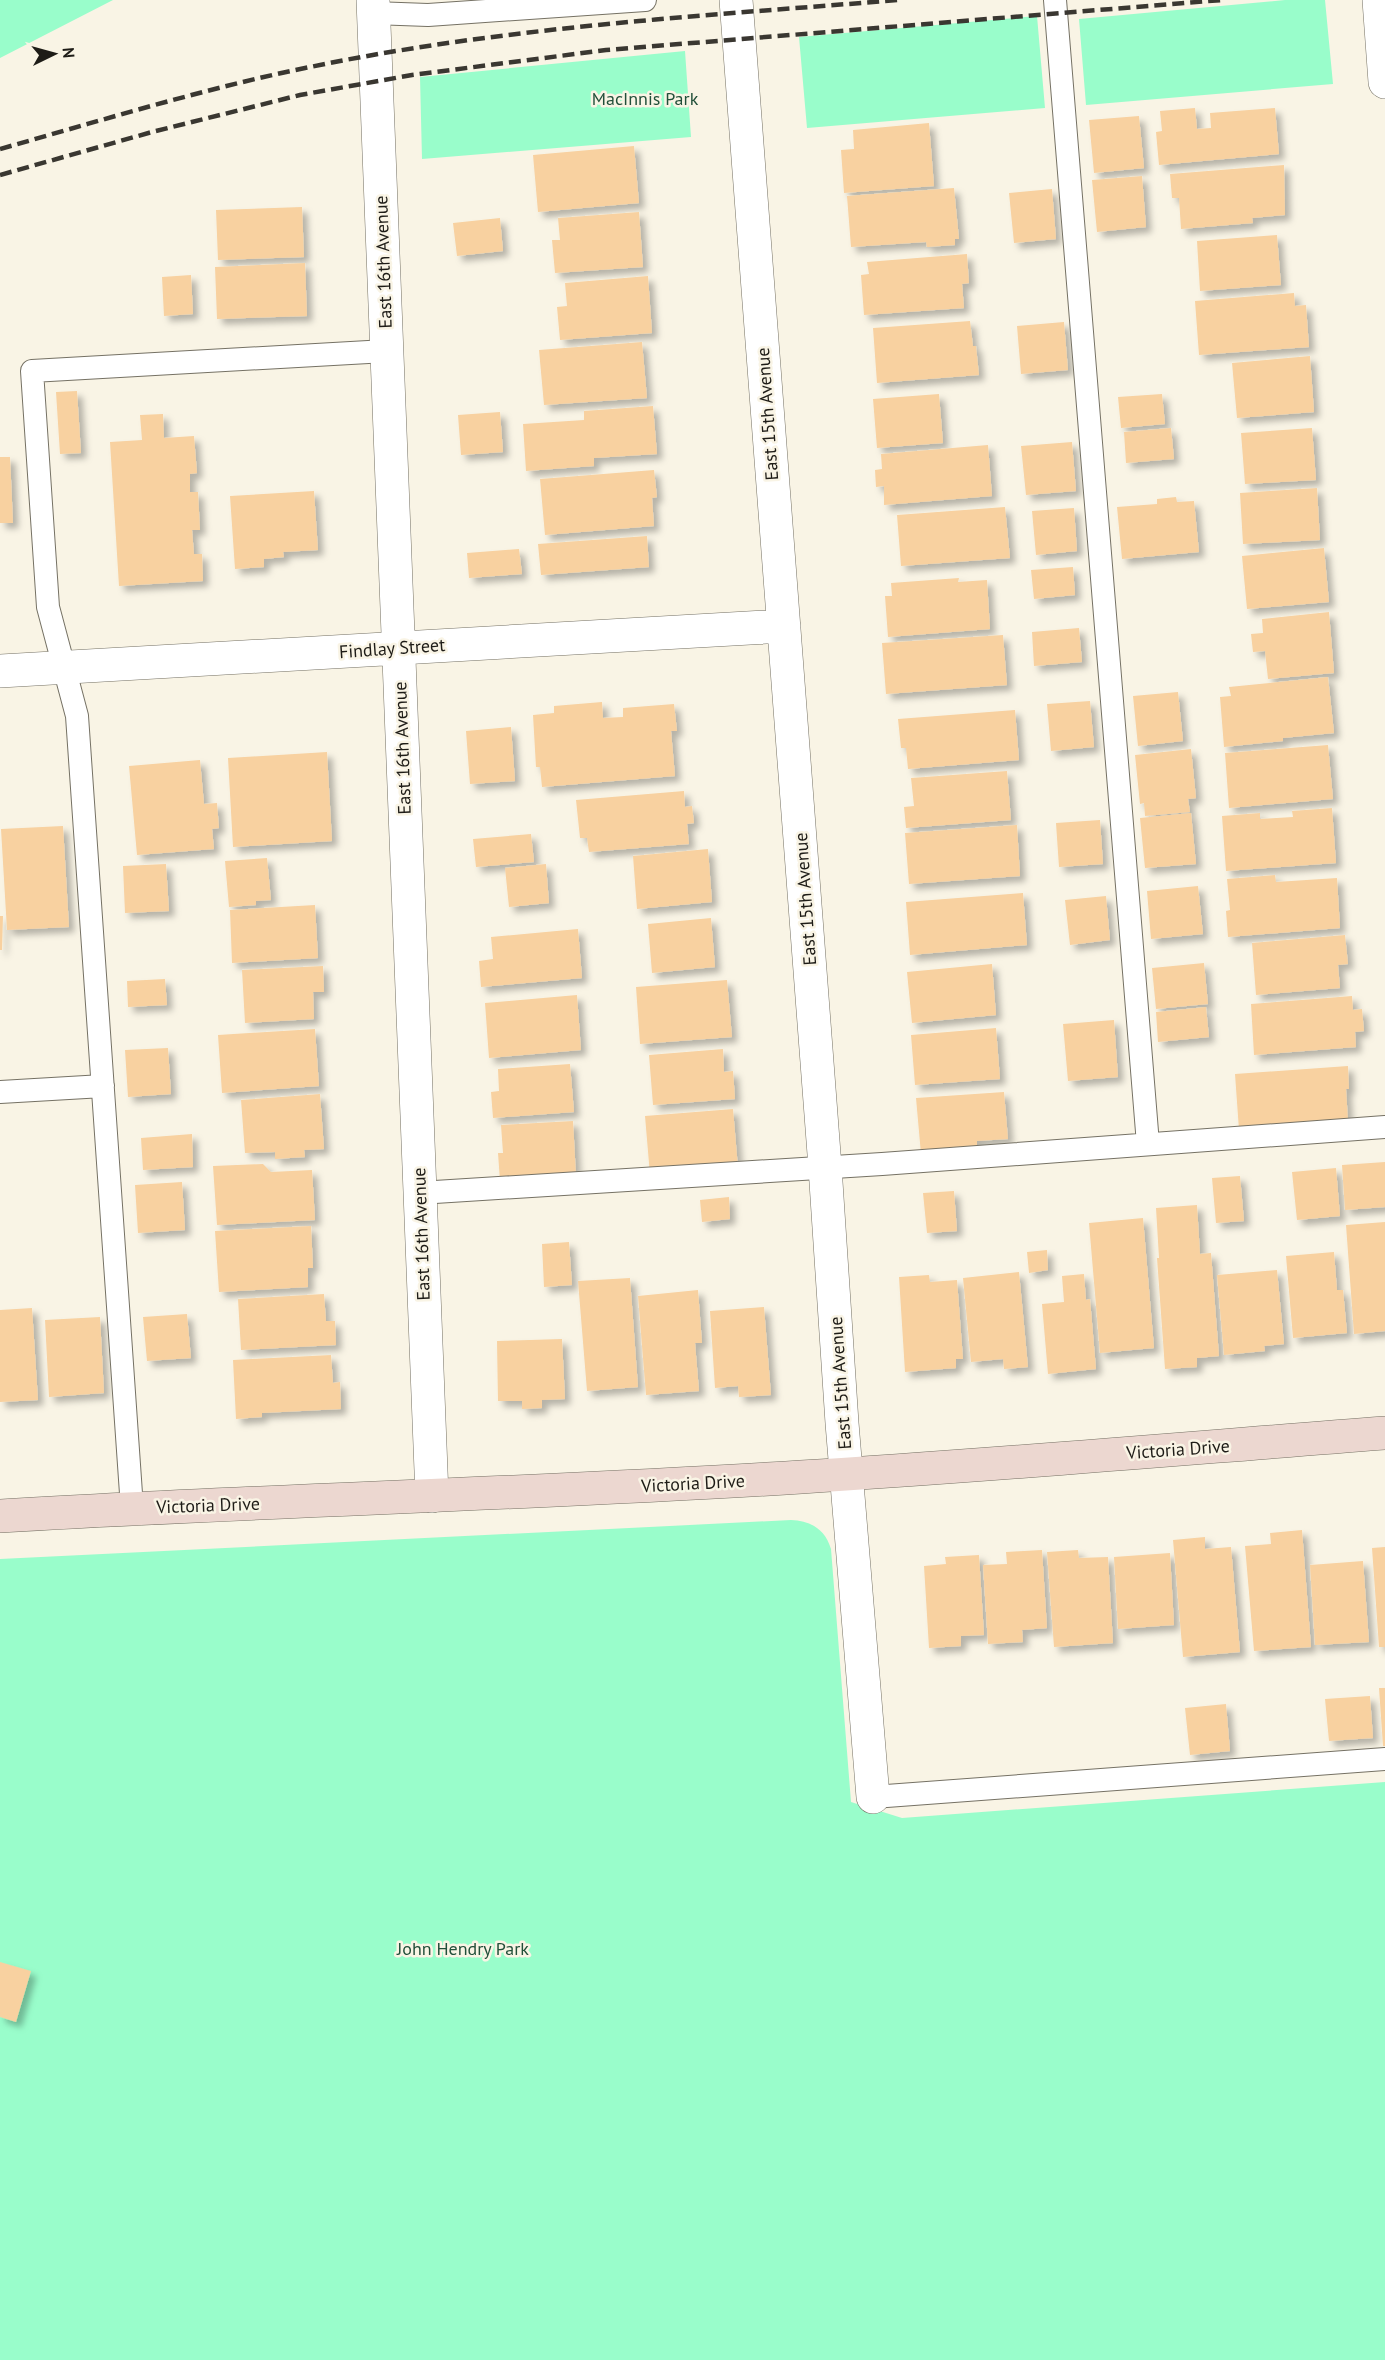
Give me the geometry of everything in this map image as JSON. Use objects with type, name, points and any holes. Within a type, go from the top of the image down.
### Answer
[{"type":"street","name":"East 15th Avenue","points":[[736,0],[825,1167],[846,1474],[873,1797]]},
{"type":"street","points":[[1379,0],[1385,82]]},
{"type":"street","name":"East 16th Avenue","points":[[373,6],[432,1496]]},
{"type":"street","name":"Findlay Street","points":[[0,672],[784,626]]},
{"type":"street","name":"Victoria Drive","points":[[0,1516],[846,1474],[1385,1433]]},
{"type":"lane","points":[[373,6],[429,15],[645,0]]},
{"type":"lane","points":[[1055,0],[1148,1144]]},
{"type":"lane","points":[[132,1508],[77,716],[48,607],[32,370],[386,351]]},
{"type":"lane","points":[[0,1092],[103,1086]]},
{"type":"lane","points":[[420,1193],[1385,1127]]},
{"type":"lane","points":[[873,1797],[1385,1759]]},
{"type":"green space","points":[[0,0],[113,0],[0,58]]},
{"type":"green space","points":[[1285,0],[1325,0],[1333,84],[1086,105],[1079,19]]},
{"type":"green space","points":[[1037,16],[1045,108],[807,128],[799,37]]},
{"type":"green space","name":"MacInnis Park","points":[[685,51],[691,137],[422,159],[420,77]]},
{"type":"green space","name":"John Hendry Park","points":[[791,1520],[805,1522],[816,1527],[825,1536],[831,1549],[851,1802],[902,1818],[1385,1782],[1385,2360],[0,2360],[0,1559]]},
{"type":"building","points":[[1195,108],[1197,129],[1211,128],[1210,113],[1275,108],[1279,154],[1159,165],[1156,132],[1162,131],[1160,111]]},
{"type":"building","points":[[1139,116],[1144,168],[1094,173],[1089,120]]},
{"type":"building","points":[[929,123],[934,186],[844,193],[841,150],[854,149],[853,130]]},
{"type":"building","points":[[634,146],[639,203],[538,212],[533,155]]},
{"type":"building","points":[[1284,165],[1285,215],[1252,218],[1253,223],[1181,229],[1179,198],[1172,198],[1170,174]]},
{"type":"building","points":[[1142,176],[1146,227],[1097,232],[1092,180]]},
{"type":"building","points":[[954,188],[959,239],[955,239],[955,245],[927,247],[926,242],[851,247],[847,196]]},
{"type":"building","points":[[1052,189],[1056,239],[1014,243],[1009,193]]},
{"type":"building","points":[[302,207],[304,257],[218,260],[216,210]]},
{"type":"building","points":[[639,212],[643,267],[555,273],[552,240],[560,240],[558,218]]},
{"type":"building","points":[[500,218],[503,251],[457,256],[453,223]]},
{"type":"building","points":[[1277,235],[1281,285],[1200,291],[1197,241]]},
{"type":"building","points":[[967,254],[969,283],[962,284],[964,308],[864,315],[861,275],[869,274],[867,262]]},
{"type":"building","points":[[305,263],[307,316],[217,319],[215,267]]},
{"type":"building","points":[[191,275],[193,314],[164,316],[162,277]]},
{"type":"building","points":[[648,276],[652,333],[560,340],[557,307],[567,306],[565,283]]},
{"type":"building","points":[[1294,293],[1295,306],[1306,305],[1309,347],[1199,355],[1195,301]]},
{"type":"building","points":[[970,321],[973,346],[976,346],[979,375],[877,383],[873,328]]},
{"type":"building","points":[[1064,322],[1068,370],[1021,374],[1017,326]]},
{"type":"building","points":[[642,342],[647,398],[544,405],[539,350]]},
{"type":"building","points":[[1310,356],[1314,412],[1237,418],[1232,363]]},
{"type":"building","points":[[77,391],[81,453],[60,454],[56,392]]},
{"type":"building","points":[[939,394],[943,443],[877,448],[873,399]]},
{"type":"building","points":[[1162,394],[1165,424],[1121,428],[1118,397]]},
{"type":"building","points":[[653,406],[657,454],[594,458],[594,466],[526,471],[523,424],[584,420],[584,411]]},
{"type":"building","points":[[500,412],[503,452],[461,455],[458,415]]},
{"type":"building","points":[[163,414],[164,438],[194,436],[197,473],[190,474],[190,492],[198,492],[200,530],[192,530],[194,554],[202,554],[203,581],[119,586],[110,442],[142,440],[140,415]]},
{"type":"building","points":[[1171,428],[1174,459],[1126,463],[1124,432]]},
{"type":"building","points":[[1312,428],[1316,480],[1245,484],[1241,433]]},
{"type":"building","points":[[1072,442],[1076,491],[1026,495],[1021,446]]},
{"type":"building","points":[[988,445],[992,496],[884,505],[884,486],[876,487],[875,470],[882,469],[881,454]]},
{"type":"building","points":[[0,457],[10,457],[13,523],[0,523]]},
{"type":"building","points":[[654,470],[657,497],[652,498],[654,526],[545,535],[540,479]]},
{"type":"building","points":[[1317,488],[1320,540],[1243,544],[1240,493]]},
{"type":"building","points":[[314,491],[318,550],[283,552],[284,557],[264,559],[264,567],[235,569],[230,496]]},
{"type":"building","points":[[1176,497],[1177,502],[1194,501],[1199,552],[1122,559],[1117,507],[1157,504],[1157,499]]},
{"type":"building","points":[[1005,507],[1010,558],[901,566],[897,515]]},
{"type":"building","points":[[1074,508],[1077,551],[1036,555],[1032,511]]},
{"type":"building","points":[[647,536],[649,567],[541,575],[538,544]]},
{"type":"building","points":[[1324,548],[1329,602],[1247,609],[1242,556]]},
{"type":"building","points":[[519,549],[522,574],[469,578],[467,553]]},
{"type":"building","points":[[1073,567],[1075,595],[1034,599],[1031,570]]},
{"type":"building","points":[[959,578],[958,582],[987,580],[990,629],[888,637],[885,596],[892,596],[891,583]]},
{"type":"building","points":[[1329,612],[1334,673],[1268,679],[1265,651],[1253,652],[1251,634],[1263,633],[1262,619]]},
{"type":"building","points":[[1079,628],[1082,662],[1034,666],[1032,632]]},
{"type":"building","points":[[1003,635],[1007,685],[886,694],[882,643]]},
{"type":"building","points":[[1328,677],[1334,733],[1224,747],[1220,697],[1231,696],[1229,687]]},
{"type":"building","points":[[1178,692],[1183,741],[1138,746],[1133,696]]},
{"type":"building","points":[[1090,701],[1094,747],[1051,751],[1047,704]]},
{"type":"building","points":[[602,702],[603,718],[623,717],[623,708],[674,704],[677,731],[671,731],[675,776],[542,787],[540,767],[536,767],[533,715],[554,713],[554,706]]},
{"type":"building","points":[[1015,710],[1019,760],[908,769],[906,748],[901,748],[898,719]]},
{"type":"building","points":[[511,727],[515,781],[470,784],[466,731]]},
{"type":"building","points":[[1328,745],[1333,799],[1229,808],[1225,753]]},
{"type":"building","points":[[1191,749],[1196,798],[1188,799],[1190,812],[1145,816],[1144,803],[1140,804],[1135,755]]},
{"type":"building","points":[[327,752],[332,841],[233,847],[228,758]]},
{"type":"building","points":[[200,760],[204,804],[217,803],[219,828],[212,829],[214,849],[137,855],[129,766]]},
{"type":"building","points":[[1007,771],[1011,820],[906,828],[904,807],[914,806],[911,778]]},
{"type":"building","points":[[684,791],[685,807],[692,806],[694,823],[687,824],[689,844],[589,852],[587,838],[580,838],[576,800]]},
{"type":"building","points":[[1332,808],[1336,863],[1226,871],[1222,816],[1260,813],[1260,819],[1293,817],[1292,811]]},
{"type":"building","points":[[1191,813],[1196,864],[1145,868],[1140,818]]},
{"type":"building","points":[[1100,820],[1103,864],[1059,867],[1056,823]]},
{"type":"building","points":[[1017,825],[1020,876],[909,884],[905,833]]},
{"type":"building","points":[[63,826],[69,927],[7,930],[1,829]]},
{"type":"building","points":[[531,834],[534,862],[476,867],[473,839]]},
{"type":"building","points":[[708,849],[712,902],[637,909],[633,856]]},
{"type":"building","points":[[267,858],[271,900],[256,901],[256,905],[229,907],[225,861]]},
{"type":"building","points":[[166,864],[169,911],[125,913],[123,866]]},
{"type":"building","points":[[546,864],[549,903],[509,907],[505,868]]},
{"type":"building","points":[[1275,875],[1276,882],[1337,878],[1340,928],[1228,937],[1226,911],[1230,910],[1227,879]]},
{"type":"building","points":[[1198,886],[1203,934],[1151,939],[1147,891]]},
{"type":"building","points":[[1023,893],[1027,945],[910,955],[906,902]]},
{"type":"building","points":[[1106,896],[1110,940],[1070,945],[1065,900]]},
{"type":"building","points":[[315,905],[318,958],[232,963],[230,910]]},
{"type":"building","points":[[0,916],[3,916],[2,950],[0,950]]},
{"type":"building","points":[[711,918],[715,967],[652,973],[648,924]]},
{"type":"building","points":[[578,929],[582,978],[481,987],[479,961],[493,959],[491,937]]},
{"type":"building","points":[[1345,935],[1348,964],[1338,965],[1340,988],[1256,995],[1252,943]]},
{"type":"building","points":[[1204,963],[1208,1004],[1156,1009],[1152,968]]},
{"type":"building","points":[[992,964],[996,1015],[912,1023],[907,972]]},
{"type":"building","points":[[323,966],[324,992],[313,992],[314,1019],[245,1023],[242,970]]},
{"type":"building","points":[[165,979],[167,1005],[128,1007],[127,981]]},
{"type":"building","points":[[727,980],[732,1037],[640,1044],[636,987]]},
{"type":"building","points":[[577,995],[581,1050],[489,1058],[485,1003]]},
{"type":"building","points":[[1352,996],[1353,1010],[1362,1009],[1364,1031],[1355,1032],[1356,1047],[1254,1055],[1251,1004]]},
{"type":"building","points":[[1206,1007],[1209,1037],[1158,1042],[1156,1012]]},
{"type":"building","points":[[1114,1020],[1118,1077],[1068,1081],[1063,1024]]},
{"type":"building","points":[[996,1028],[1000,1079],[915,1085],[911,1035]]},
{"type":"building","points":[[315,1029],[319,1086],[222,1093],[218,1035]]},
{"type":"building","points":[[168,1048],[171,1094],[128,1097],[125,1050]]},
{"type":"building","points":[[723,1049],[724,1072],[733,1071],[735,1099],[653,1105],[649,1055]]},
{"type":"building","points":[[570,1064],[574,1112],[493,1118],[491,1092],[499,1091],[498,1069]]},
{"type":"building","points":[[1348,1066],[1349,1089],[1346,1089],[1348,1121],[1239,1130],[1235,1074]]},
{"type":"building","points":[[1004,1092],[1008,1139],[977,1141],[977,1149],[921,1154],[916,1098]]},
{"type":"building","points":[[320,1094],[324,1149],[304,1150],[305,1157],[275,1159],[275,1152],[245,1153],[241,1100]]},
{"type":"building","points":[[733,1109],[738,1168],[650,1175],[645,1116]]},
{"type":"building","points":[[573,1121],[576,1176],[500,1181],[498,1153],[503,1153],[501,1125]]},
{"type":"building","points":[[192,1134],[193,1167],[143,1170],[141,1138]]},
{"type":"building","points":[[1385,1162],[1385,1207],[1345,1210],[1342,1165]]},
{"type":"building","points":[[263,1164],[271,1172],[312,1170],[315,1220],[217,1225],[213,1166]]},
{"type":"building","points":[[1336,1168],[1340,1216],[1297,1220],[1292,1172]]},
{"type":"building","points":[[1240,1176],[1244,1221],[1216,1223],[1212,1178]]},
{"type":"building","points":[[182,1182],[185,1230],[138,1233],[135,1185]]},
{"type":"building","points":[[954,1191],[957,1231],[927,1233],[923,1193]]},
{"type":"building","points":[[729,1197],[730,1219],[702,1222],[700,1200]]},
{"type":"building","points":[[1197,1205],[1200,1254],[1211,1253],[1219,1356],[1197,1358],[1197,1367],[1165,1369],[1156,1208]]},
{"type":"building","points":[[1143,1218],[1154,1348],[1100,1353],[1089,1223]]},
{"type":"building","points":[[1385,1222],[1385,1331],[1354,1334],[1346,1225]]},
{"type":"building","points":[[311,1226],[313,1268],[308,1268],[308,1287],[219,1292],[215,1231]]},
{"type":"building","points":[[569,1242],[572,1285],[544,1287],[542,1244]]},
{"type":"building","points":[[1047,1250],[1048,1270],[1029,1273],[1027,1252]]},
{"type":"building","points":[[1334,1252],[1337,1290],[1343,1290],[1347,1333],[1293,1338],[1286,1256]]},
{"type":"building","points":[[1277,1270],[1284,1344],[1264,1346],[1265,1351],[1224,1355],[1217,1275]]},
{"type":"building","points":[[1019,1272],[1028,1367],[1004,1369],[1003,1359],[971,1362],[963,1278]]},
{"type":"building","points":[[1084,1274],[1086,1300],[1090,1299],[1096,1369],[1048,1374],[1042,1304],[1064,1302],[1062,1276]]},
{"type":"building","points":[[929,1275],[930,1282],[957,1280],[963,1359],[956,1359],[956,1368],[905,1372],[899,1277]]},
{"type":"building","points":[[630,1278],[638,1387],[587,1391],[578,1281]]},
{"type":"building","points":[[698,1290],[702,1343],[695,1343],[699,1391],[646,1395],[638,1296]]},
{"type":"building","points":[[324,1294],[326,1321],[335,1321],[336,1345],[241,1350],[238,1299]]},
{"type":"building","points":[[764,1307],[771,1395],[739,1397],[738,1386],[715,1388],[710,1311]]},
{"type":"building","points":[[32,1308],[38,1400],[0,1402],[0,1310]]},
{"type":"building","points":[[187,1314],[191,1358],[147,1361],[143,1317]]},
{"type":"building","points":[[100,1317],[104,1393],[49,1397],[45,1320]]},
{"type":"building","points":[[562,1339],[565,1399],[542,1400],[542,1408],[522,1409],[522,1401],[498,1401],[497,1341]]},
{"type":"building","points":[[331,1355],[333,1383],[340,1382],[341,1409],[262,1413],[262,1417],[236,1419],[233,1360]]},
{"type":"building","points":[[1302,1530],[1311,1647],[1254,1651],[1245,1546],[1271,1544],[1270,1533]]},
{"type":"building","points":[[1205,1537],[1205,1549],[1231,1547],[1240,1652],[1183,1657],[1173,1540]]},
{"type":"building","points":[[1385,1547],[1385,1647],[1379,1647],[1372,1548]]},
{"type":"building","points":[[1042,1550],[1047,1628],[1022,1630],[1023,1642],[988,1644],[983,1565],[1007,1564],[1006,1552]]},
{"type":"building","points":[[1078,1550],[1079,1558],[1108,1557],[1113,1643],[1054,1647],[1047,1552]]},
{"type":"building","points":[[1170,1553],[1174,1625],[1118,1629],[1114,1557]]},
{"type":"building","points":[[979,1555],[984,1635],[961,1636],[961,1646],[929,1648],[924,1566],[946,1564],[945,1557]]},
{"type":"building","points":[[1363,1561],[1369,1642],[1315,1645],[1310,1565]]},
{"type":"building","points":[[1379,1688],[1385,1688],[1385,1746],[1383,1746]]},
{"type":"building","points":[[1370,1696],[1373,1738],[1329,1741],[1325,1699]]},
{"type":"building","points":[[1226,1704],[1230,1751],[1190,1755],[1185,1708]]},
{"type":"building","points":[[0,1962],[31,1971],[16,2022],[0,2017]]},
{"type":"railway","points":[[0,149],[232,85],[383,53],[603,24],[898,0]]},
{"type":"railway","points":[[0,175],[152,132],[300,95],[412,75],[606,50],[1222,0]]}]
